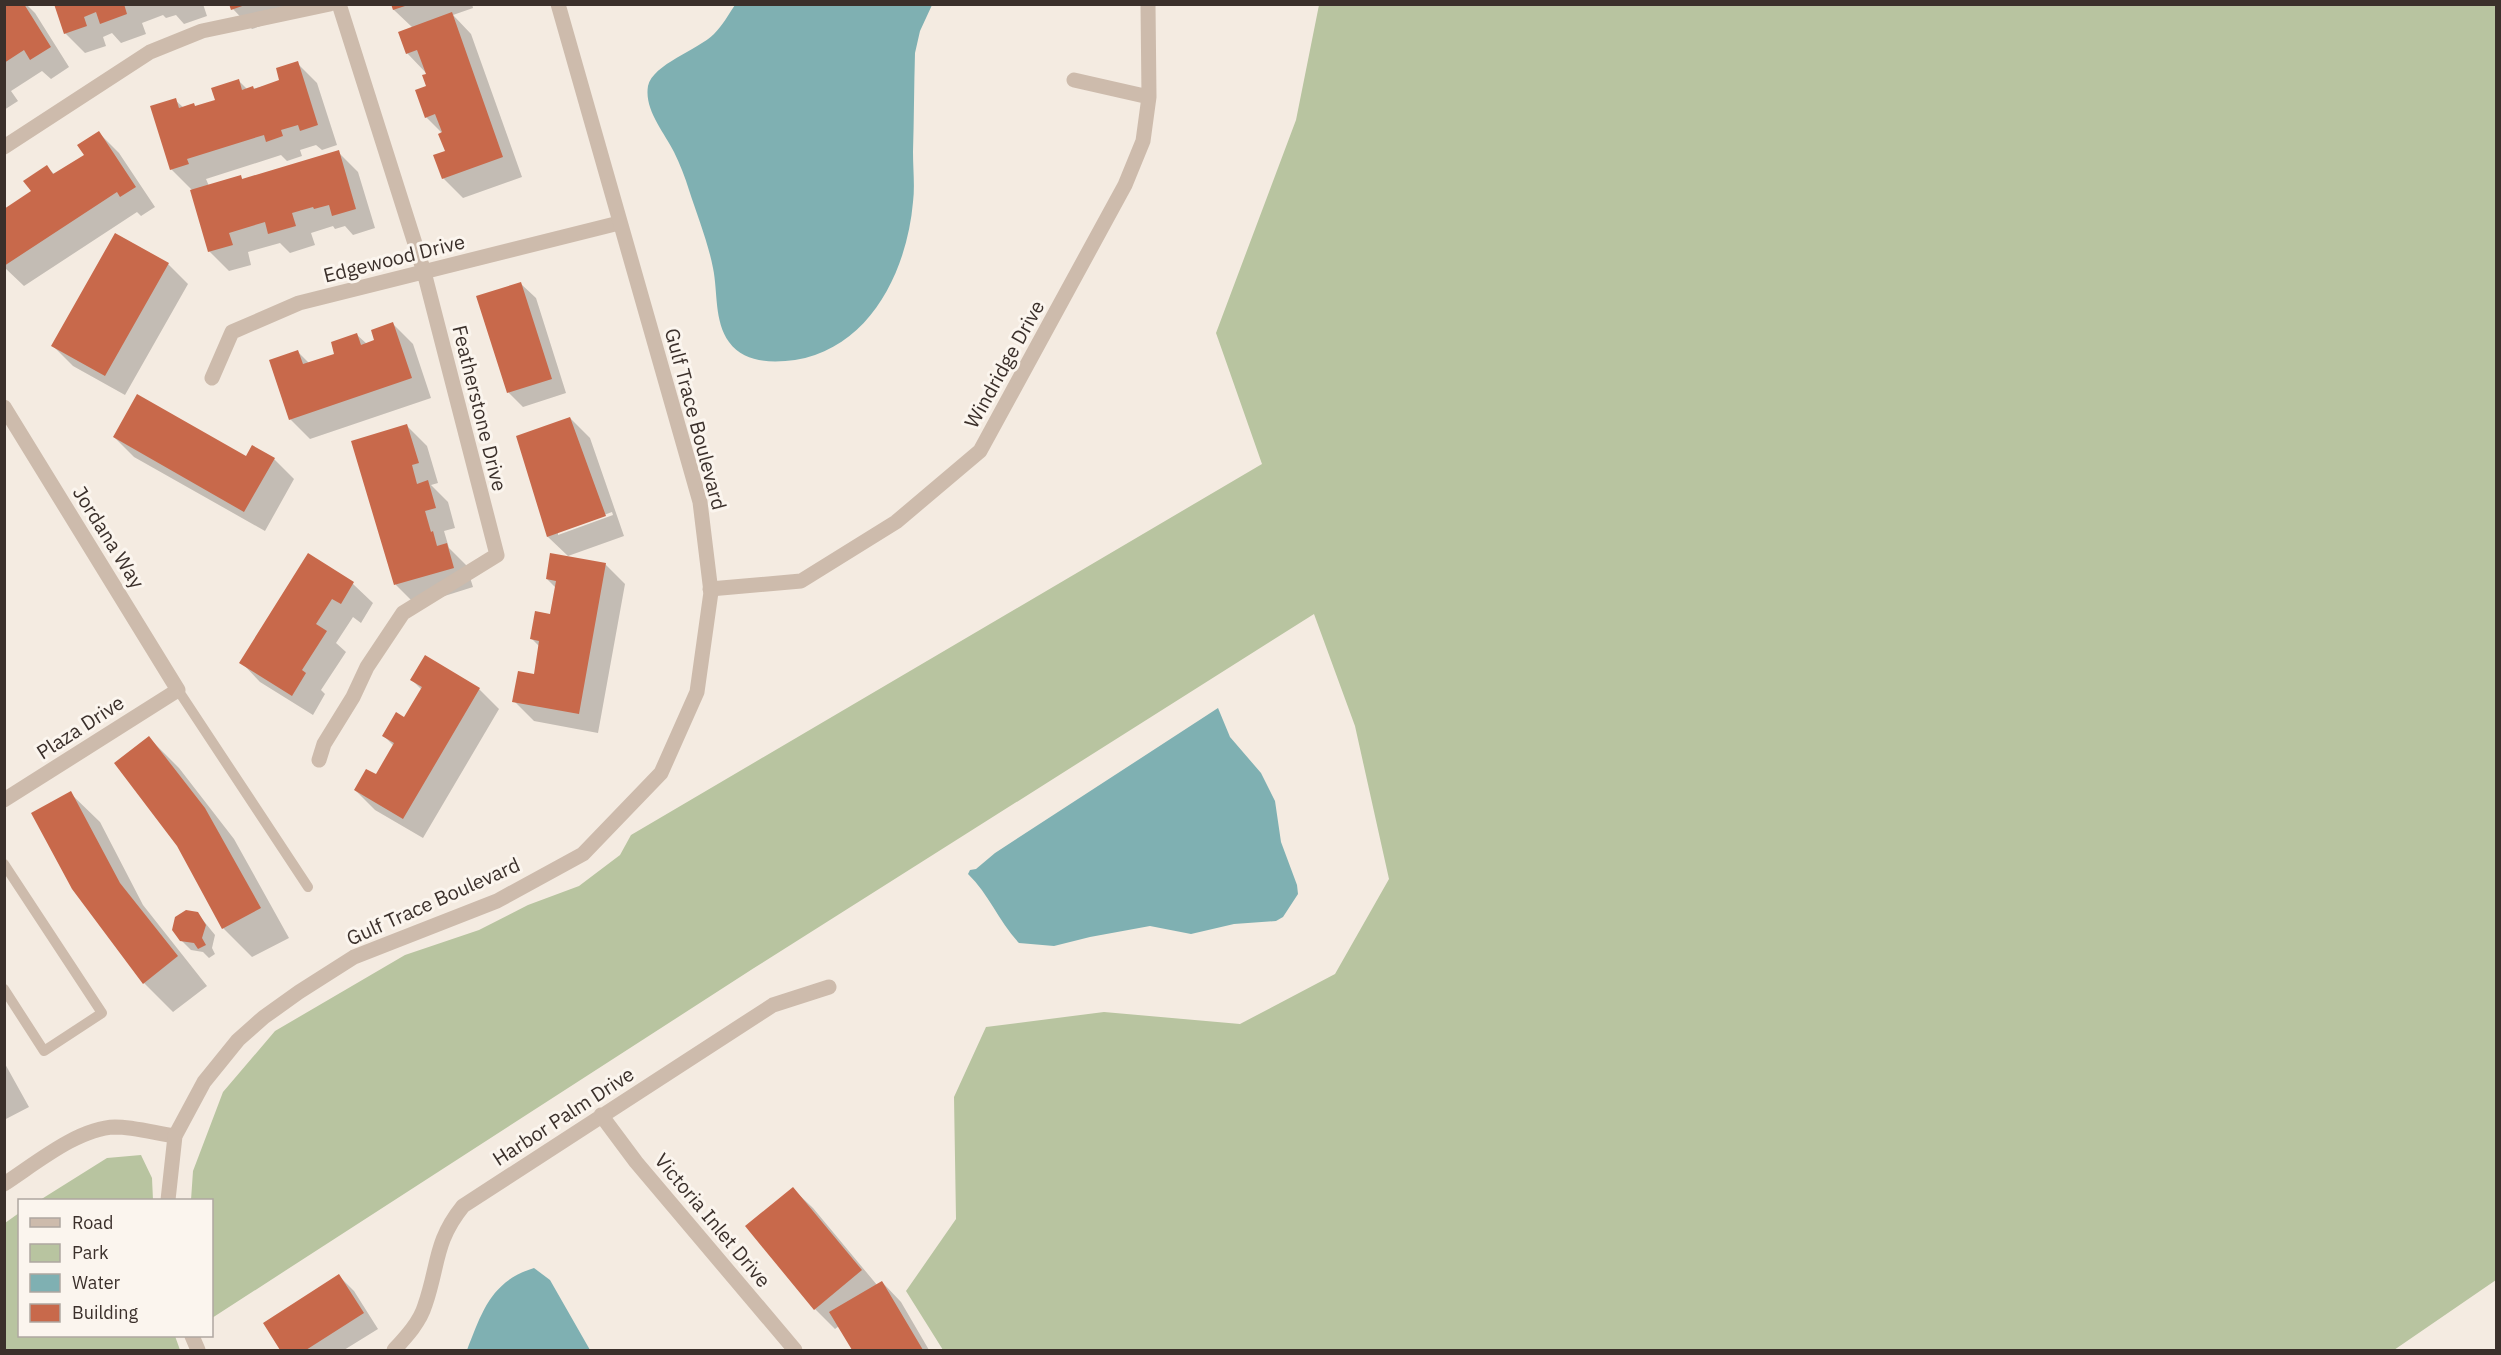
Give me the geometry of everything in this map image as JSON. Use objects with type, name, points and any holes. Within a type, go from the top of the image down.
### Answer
[{"type":"street","points":[[4,147],[150,52],[202,31],[330,4]]},
{"type":"street","name":"Featherstone Drive","points":[[319,760],[324,744],[353,697],[367,667],[403,613],[496,555],[424,272],[339,4]]},
{"type":"street","name":"Gulf Trace Boulevard","points":[[168,1199],[175,1136],[204,1082],[238,1040],[264,1017],[354,957],[497,901],[583,854],[661,773],[697,692],[710,590],[700,502],[558,4]]},
{"type":"street","name":"Windridge Drive","points":[[710,590],[801,581],[896,522],[980,451],[1125,185],[1143,141],[1149,97],[1148,4]]},
{"type":"street","points":[[1074,80],[1149,97]]},
{"type":"street","name":"Edgewood Drive","points":[[212,378],[232,332],[299,303],[619,223]]},
{"type":"street","name":"Jordana Way","points":[[4,407],[178,690]]},
{"type":"street","name":"Plaza Drive","points":[[4,800],[178,690]]},
{"type":"street","name":"Harbor Palm Drive","points":[[394,1350],[410,1333],[425,1307],[439,1246],[451,1222],[464,1206],[773,1005],[829,987]]},
{"type":"street","name":"Victoria Inlet Drive","points":[[601,1115],[636,1162],[795,1350]]},
{"type":"street","points":[[4,1184],[92,1131],[117,1127],[175,1136]]},
{"type":"lane","points":[[178,690],[308,887]]},
{"type":"lane","points":[[4,864],[102,1013],[44,1051],[4,989]]},
{"type":"green space","points":[[1319,5],[2496,5],[2496,1280],[2394,1350],[943,1350],[906,1291],[956,1219],[954,1097],[986,1027],[1104,1012],[1240,1024],[1335,974],[1389,879],[1355,726],[1314,614],[754,968],[213,1317],[213,1199],[191,1199],[193,1171],[223,1092],[275,1031],[405,955],[479,930],[528,905],[579,886],[620,855],[631,835],[1262,464],[1216,333],[1296,120]]},
{"type":"green space","points":[[141,1155],[152,1178],[153,1199],[42,1199],[107,1158]]},
{"type":"green space","points":[[18,1214],[18,1337],[175,1337],[180,1350],[5,1350],[5,1223]]},
{"type":"water","points":[[735,5],[932,5],[920,31],[915,53],[914,196],[903,254],[880,302],[864,323],[844,340],[821,353],[795,360],[768,361],[750,358],[735,349],[724,334],[719,316],[713,268],[702,229],[686,180],[649,104],[648,86],[658,71],[714,34]]},
{"type":"water","points":[[1218,708],[1230,737],[1261,773],[1275,801],[1281,842],[1297,885],[1298,894],[1283,917],[1276,921],[1234,924],[1191,934],[1150,926],[1054,946],[1019,943],[968,874],[970,870],[976,869],[995,853]]},
{"type":"water","points":[[534,1268],[550,1280],[590,1350],[467,1350],[483,1311],[498,1290],[519,1274]]},
{"type":"building","points":[[4,4],[24,4],[51,47],[30,60],[24,50],[4,63]]},
{"type":"building","points":[[54,4],[124,4],[127,14],[100,24],[96,12],[84,17],[87,26],[64,34]]},
{"type":"building","points":[[229,4],[245,4],[245,5],[231,10]]},
{"type":"building","points":[[391,4],[408,4],[408,5],[393,10]]},
{"type":"building","points":[[452,12],[503,157],[442,179],[433,155],[445,151],[438,134],[442,132],[435,114],[425,118],[415,90],[426,86],[422,75],[426,74],[417,50],[406,54],[398,32]]},
{"type":"building","points":[[298,61],[318,125],[300,131],[298,125],[281,130],[283,136],[266,142],[264,135],[187,159],[189,164],[170,170],[150,106],[176,98],[179,108],[215,100],[211,88],[239,79],[242,90],[253,86],[254,89],[279,80],[276,68]]},
{"type":"building","points":[[99,131],[136,187],[120,197],[117,192],[4,266],[4,209],[31,191],[23,181],[47,165],[53,174],[84,155],[77,145]]},
{"type":"building","points":[[339,150],[356,209],[332,216],[329,205],[292,213],[296,226],[268,234],[265,222],[229,233],[233,245],[208,252],[190,190],[241,175],[242,179]]},
{"type":"building","points":[[115,233],[169,263],[105,376],[51,346]]},
{"type":"building","points":[[521,282],[552,379],[507,393],[476,296]]},
{"type":"building","points":[[393,322],[412,378],[289,420],[269,360],[298,350],[303,364],[334,354],[331,342],[357,333],[361,345],[374,340],[371,330]]},
{"type":"building","points":[[137,394],[246,456],[252,445],[275,458],[244,512],[113,437]]},
{"type":"building","points":[[570,417],[606,516],[547,537],[516,436]]},
{"type":"building","points":[[407,424],[419,463],[412,465],[417,484],[428,480],[436,508],[425,511],[431,532],[433,531],[437,546],[447,543],[454,568],[394,585],[351,441]]},
{"type":"building","points":[[308,553],[354,582],[341,604],[332,599],[316,624],[327,631],[302,670],[306,673],[292,696],[239,663]]},
{"type":"building","points":[[550,553],[606,563],[579,714],[512,702],[518,671],[534,674],[539,641],[530,639],[535,611],[550,614],[556,581],[546,579]]},
{"type":"building","points":[[425,655],[480,688],[403,819],[354,790],[366,769],[376,774],[394,743],[382,736],[396,712],[404,717],[422,687],[410,680]]},
{"type":"building","points":[[149,736],[205,808],[261,908],[222,929],[177,846],[114,763]]},
{"type":"building","points":[[71,791],[120,883],[178,956],[143,984],[72,889],[31,813]]},
{"type":"building","points":[[186,910],[198,912],[206,925],[202,938],[206,945],[198,949],[194,943],[180,941],[172,930],[175,917]]},
{"type":"building","points":[[793,1187],[862,1270],[814,1310],[745,1226]]},
{"type":"building","points":[[339,1274],[364,1313],[306,1350],[280,1350],[263,1323]]},
{"type":"building","points":[[882,1281],[923,1350],[852,1350],[829,1312]]}]
